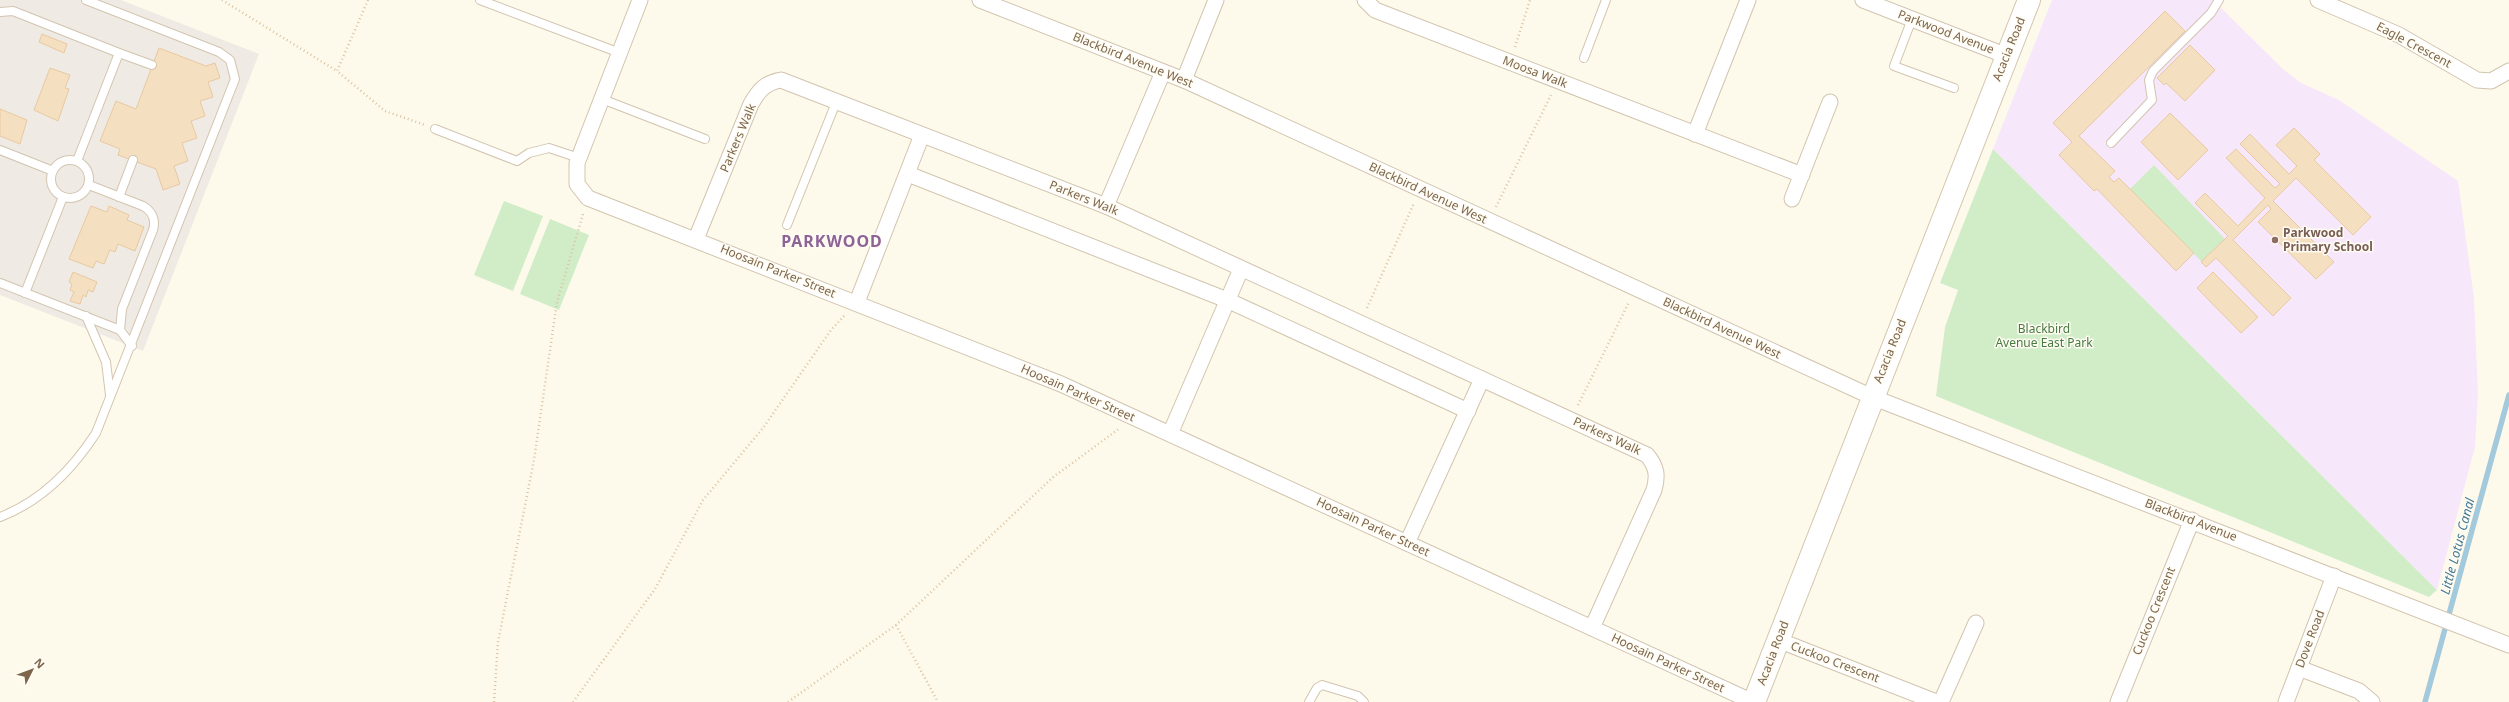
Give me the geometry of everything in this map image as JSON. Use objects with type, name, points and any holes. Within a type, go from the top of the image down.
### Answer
[{"type":"street","points":[[588,198],[577,184],[575,173],[579,158],[640,0]]},
{"type":"street","name":"Blackbird Avenue West","points":[[980,0],[1184,80],[1872,397]]},
{"type":"street","points":[[1184,80],[1216,0]]},
{"type":"street","points":[[1695,134],[1748,0]]},
{"type":"street","name":"Parkwood Avenue","points":[[1863,0],[2007,56]]},
{"type":"street","name":"Acacia Road","points":[[1753,702],[2029,0]]},
{"type":"street","name":"Eagle Crescent","points":[[2318,0],[2399,35],[2477,80],[2491,80],[2509,71]]},
{"type":"street","name":"Moosa Walk","points":[[1370,5],[1558,81],[1802,175]]},
{"type":"street","points":[[1106,206],[1163,72]]},
{"type":"street","name":"Parkers Walk","points":[[696,239],[751,104],[759,91],[768,82],[781,80],[837,100],[1106,206],[1634,447],[1648,455],[1654,463],[1657,478],[1654,490],[1592,628]]},
{"type":"street","points":[[1792,199],[1830,102]]},
{"type":"street","points":[[857,302],[908,174],[922,134]]},
{"type":"street","points":[[908,174],[1227,300],[1468,411]]},
{"type":"street","name":"Hoosain Parker Street","points":[[588,198],[857,302],[1061,384],[1753,702]]},
{"type":"street","points":[[1170,434],[1227,300],[1242,269]]},
{"type":"street","points":[[1407,543],[1482,378]]},
{"type":"street","name":"Blackbird Avenue","points":[[1872,397],[2192,520],[2509,645]]},
{"type":"street","name":"Cuckoo Crescent","points":[[2118,702],[2192,520]]},
{"type":"street","name":"Dove Road","points":[[2286,702],[2334,576]]},
{"type":"street","points":[[1941,702],[1976,623]]},
{"type":"street","name":"Cuckoo Crescent","points":[[1778,640],[1936,702]]},
{"type":"street","points":[[2299,668],[2358,691],[2372,702]]},
{"type":"lane","points":[[0,517],[27,504],[44,493],[73,465],[96,433],[132,346],[234,86],[235,73],[230,60],[219,52],[86,0]]},
{"type":"lane","points":[[480,0],[620,53]]},
{"type":"lane","points":[[1584,58],[1606,0]]},
{"type":"lane","points":[[2111,143],[2152,100],[2149,84],[2150,75],[2211,13],[2219,0]]},
{"type":"lane","points":[[0,12],[13,11],[152,66]]},
{"type":"lane","points":[[1912,19],[1894,66],[1954,88]]},
{"type":"lane","points":[[77,161],[120,53]]},
{"type":"lane","points":[[602,99],[705,139]]},
{"type":"lane","points":[[787,225],[837,100]]},
{"type":"lane","points":[[435,129],[517,161],[529,153],[549,148],[579,158]]},
{"type":"lane","points":[[0,150],[53,171]]},
{"type":"lane","points":[[66,160],[77,161],[88,171],[89,185],[81,195],[69,198],[63,197],[52,186],[53,171],[66,160]]},
{"type":"lane","points":[[119,197],[133,160]]},
{"type":"lane","points":[[89,185],[147,208],[152,216],[154,225],[122,309],[120,330]]},
{"type":"lane","points":[[25,293],[63,197]]},
{"type":"lane","points":[[0,283],[120,330],[132,346]]},
{"type":"lane","points":[[86,316],[106,362],[111,396]]},
{"type":"lane","points":[[1309,702],[1318,686],[1322,685],[1358,696],[1364,702]]},
{"type":"path","points":[[222,0],[337,71],[385,111],[435,129]]},
{"type":"path","points":[[337,71],[368,0]]},
{"type":"path","points":[[1510,62],[1530,0]]},
{"type":"path","points":[[1494,212],[1558,81]]},
{"type":"path","points":[[494,702],[498,642],[534,460],[557,302],[588,198]]},
{"type":"path","points":[[1360,322],[1398,243],[1414,201]]},
{"type":"path","points":[[1576,411],[1630,300]]},
{"type":"path","points":[[574,702],[655,589],[703,500],[763,428],[831,330],[857,302]]},
{"type":"path","points":[[788,702],[896,625],[1052,478],[1111,436],[1133,417]]},
{"type":"path","points":[[896,625],[938,702]]},
{"type":"shaded area","points":[[0,0],[121,0],[259,54],[143,351],[0,295]]},
{"type":"shaded area","name":"Parkwood Primary School","points":[[2052,0],[2213,0],[2284,70],[2301,83],[2339,100],[2458,181],[2474,298],[2478,394],[2475,447],[2437,590],[1993,149]]},
{"type":"green space","name":"Blackbird Avenue East Park","points":[[1993,149],[2437,590],[2429,597],[1936,396],[1945,327],[1958,290],[1940,283]]},
{"type":"green space","points":[[2154,165],[2225,239],[2202,262],[2130,189]]},
{"type":"green space","points":[[504,201],[543,216],[513,291],[474,275]]},
{"type":"green space","points":[[550,219],[589,235],[559,310],[520,294]]},
{"type":"building","points":[[2165,11],[2185,31],[2079,136],[2115,171],[2109,177],[2114,182],[2119,178],[2194,253],[2176,271],[2097,189],[2094,191],[2059,155],[2072,142],[2053,123]]},
{"type":"building","points":[[42,34],[67,44],[64,53],[39,42]]},
{"type":"building","points":[[2190,45],[2215,70],[2185,101],[2166,83],[2164,85],[2157,78]]},
{"type":"building","points":[[159,48],[206,66],[215,63],[220,78],[208,82],[213,97],[200,101],[205,116],[191,121],[197,138],[182,143],[188,161],[174,166],[180,184],[163,190],[156,169],[118,155],[120,149],[100,141],[116,101],[136,109]]},
{"type":"building","points":[[50,68],[70,75],[65,88],[69,89],[58,121],[34,110]]},
{"type":"building","points":[[0,109],[27,120],[20,144],[0,136]]},
{"type":"building","points":[[2170,113],[2208,150],[2178,180],[2141,142]]},
{"type":"building","points":[[2294,128],[2320,154],[2314,160],[2371,217],[2353,235],[2296,178],[2273,201],[2334,262],[2316,279],[2258,222],[2271,209],[2268,205],[2233,240],[2291,298],[2273,316],[2216,258],[2206,267],[2201,262],[2228,236],[2195,203],[2205,193],[2238,226],[2265,198],[2226,158],[2236,149],[2275,188],[2280,184],[2240,144],[2250,134],[2289,174],[2297,166],[2276,145]]},
{"type":"building","points":[[91,206],[107,212],[109,206],[129,215],[127,220],[144,227],[135,251],[118,244],[115,252],[110,250],[104,264],[96,261],[93,268],[69,259]]},
{"type":"building","points":[[73,272],[97,282],[93,292],[88,290],[86,297],[83,295],[80,304],[70,301],[74,292],[70,290],[72,284],[69,282]]},
{"type":"building","points":[[2213,272],[2258,317],[2241,333],[2197,288]]},
{"type":"waterway","name":"Little Lotus Canal","points":[[2425,702],[2509,395]]},
{"type":"place","name":"Parkwood Primary School","points":[[2275,240]]},
{"type":"district","name":"PARKWOOD","points":[[832,241]]}]
